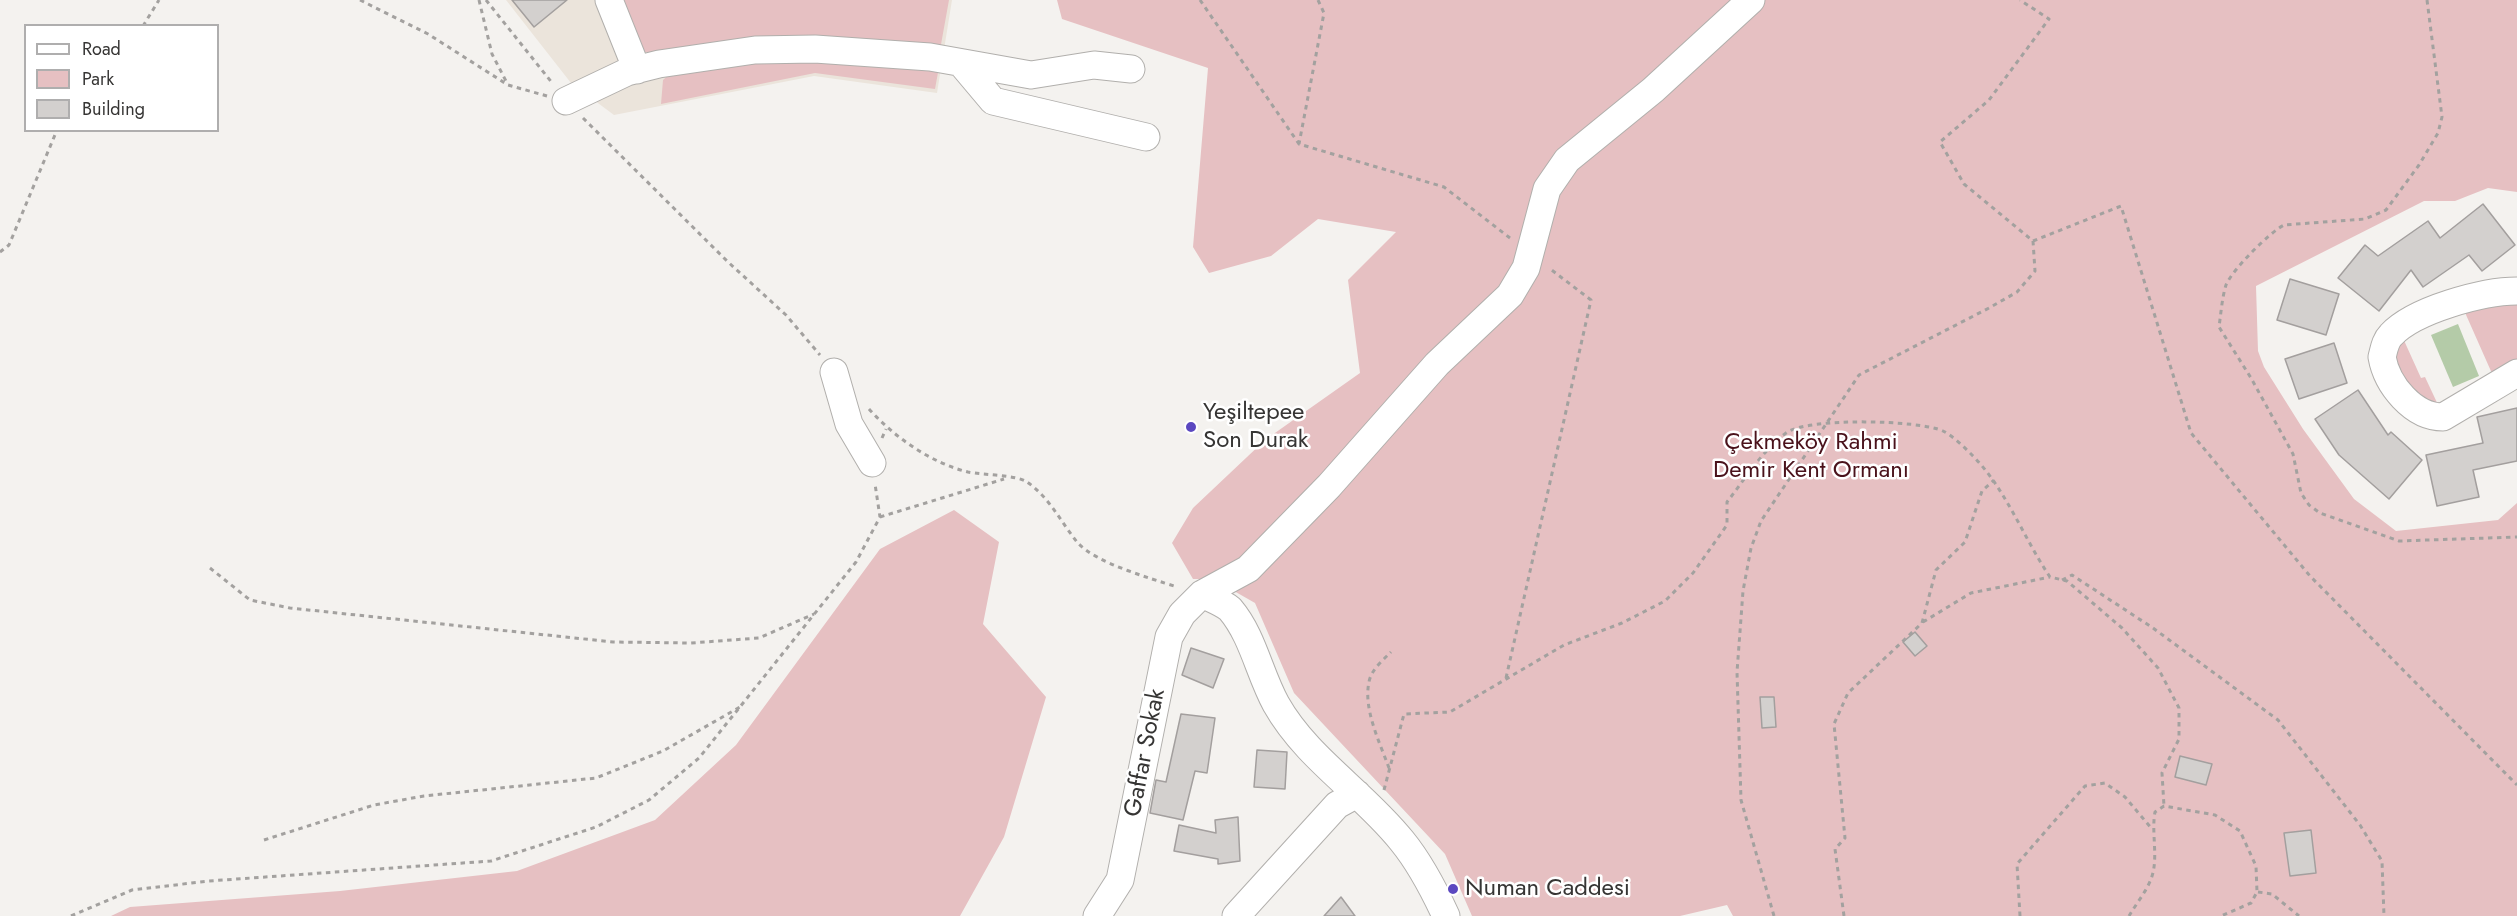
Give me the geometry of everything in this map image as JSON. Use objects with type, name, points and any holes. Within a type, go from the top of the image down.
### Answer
[{"type":"street","points":[[609,0],[637,70]]},
{"type":"street","name":"Gaffar Sokak","points":[[1097,916],[1120,880],[1169,637],[1182,614],[1202,594],[1248,569],[1329,486],[1437,364],[1510,295],[1526,268],[1548,189],[1567,160],[1662,82],[1751,0]]},
{"type":"street","points":[[566,101],[627,72],[659,64],[754,50],[836,50],[930,57],[1031,75],[1094,65],[1131,69]]},
{"type":"street","points":[[961,63],[993,101],[1146,137]]},
{"type":"street","points":[[2517,291],[2468,298],[2424,315],[2391,335],[2382,357],[2390,378],[2407,402],[2417,412],[2429,417],[2443,417],[2517,373]]},
{"type":"street","points":[[834,372],[849,424],[872,463]]},
{"type":"street","points":[[1202,594],[1229,608],[1252,645],[1276,703],[1298,736],[1403,842],[1434,891],[1446,916]]},
{"type":"street","points":[[1236,916],[1337,805],[1357,794]]},
{"type":"path","points":[[144,24],[159,0]]},
{"type":"path","points":[[360,0],[428,34],[508,85],[566,101]]},
{"type":"path","points":[[479,0],[492,54],[508,85]]},
{"type":"path","points":[[486,0],[566,101],[727,261],[786,315],[834,372]]},
{"type":"path","points":[[1200,0],[1299,144]]},
{"type":"path","points":[[1774,916],[1741,800],[1737,672],[1743,591],[1751,548],[1761,521],[1859,375],[2017,292],[2035,271],[2033,240],[1964,184],[1940,142],[1989,100],[2049,19],[2020,0]]},
{"type":"path","points":[[2427,0],[2442,117],[2438,133],[2414,172],[2386,210],[2365,219],[2295,224],[2275,230],[2226,284],[2219,327],[2252,378],[2293,454],[2301,494],[2320,513],[2398,541],[2517,537]]},
{"type":"path","points":[[0,252],[9,245],[56,132]]},
{"type":"path","points":[[2033,240],[2121,206],[2191,433],[2310,576],[2517,785]]},
{"type":"path","points":[[864,404],[886,429],[936,460],[968,472],[1026,480],[1053,508],[1079,544],[1117,567],[1202,594]]},
{"type":"path","points":[[1378,815],[1404,714],[1450,712],[1564,645],[1622,623],[1665,601],[1693,573],[1727,525],[1727,502],[1766,452],[1788,431],[1828,421],[1901,423],[1943,431],[1971,454],[1994,480],[2031,549],[2050,577]]},
{"type":"path","points":[[71,916],[132,890],[208,881],[491,861],[596,826],[649,800],[699,758],[856,562],[880,517],[872,463],[886,429]]},
{"type":"path","points":[[880,517],[1008,478]]},
{"type":"path","points":[[1922,623],[1936,570],[1965,542],[1982,491],[1994,480]]},
{"type":"path","points":[[210,568],[250,600],[280,606],[613,642],[691,643],[759,639],[816,613]]},
{"type":"path","points":[[2062,580],[2072,575],[2153,628],[2278,720],[2360,825],[2382,861],[2384,916]]},
{"type":"path","points":[[1844,916],[1835,849],[1845,838],[1834,724],[1848,693],[1922,623],[1971,593],[2050,577],[2062,580],[2122,628],[2144,652],[2158,668],[2179,708],[2179,739],[2162,773],[2164,806]]},
{"type":"path","points":[[1389,770],[1374,727],[1369,698],[1369,681],[1391,652]]},
{"type":"path","points":[[264,840],[374,805],[424,796],[596,778],[663,751],[742,706]]},
{"type":"path","points":[[2020,916],[2017,864],[2085,786],[2105,783],[2125,796],[2152,829]]},
{"type":"path","points":[[2129,916],[2152,877],[2154,855],[2152,829],[2155,812],[2164,806],[2215,815],[2240,831],[2256,866],[2257,892],[2251,903],[2222,916]]},
{"type":"path","points":[[2257,892],[2272,894],[2299,916]]},
{"type":"shaded area","points":[[506,0],[952,0],[937,93],[814,76],[614,115],[571,83]]},
{"type":"shaded area","points":[[2458,324],[2479,376],[2453,387],[2431,335]]},
{"type":"green space","points":[[624,0],[949,0],[940,50],[642,52]]},
{"type":"green space","name":"Çekmeköy Rahmi Demir Kent Ormanı","points":[[1057,0],[2517,0],[2517,192],[2488,188],[2455,201],[2424,201],[2256,286],[2258,351],[2264,367],[2303,429],[2354,499],[2396,531],[2498,520],[2517,503],[2517,916],[1733,916],[1727,905],[1680,916],[1472,916],[1445,854],[1294,693],[1255,603],[1213,579],[1193,579],[1172,543],[1193,508],[1265,440],[1360,373],[1348,280],[1396,232],[1318,219],[1271,256],[1209,273],[1193,247],[1208,68],[1062,19]]},
{"type":"green space","points":[[750,57],[939,67],[935,89],[815,73],[661,104],[663,80],[672,72]]},
{"type":"green space","points":[[2517,297],[2517,364],[2494,378],[2463,308]]},
{"type":"green space","points":[[2402,336],[2421,378],[2425,377],[2440,409],[2425,405],[2397,374],[2393,340]]},
{"type":"green space","points":[[954,510],[999,542],[983,624],[1046,697],[1004,837],[960,916],[111,916],[130,907],[340,891],[517,871],[655,820],[736,745],[880,549]]},
{"type":"building","points":[[512,0],[567,0],[534,27]]},
{"type":"building","points":[[2483,204],[2515,245],[2482,271],[2469,255],[2423,287],[2411,270],[2379,311],[2338,278],[2365,245],[2378,256],[2428,221],[2440,238]]},
{"type":"building","points":[[2290,279],[2339,294],[2326,335],[2277,320]]},
{"type":"building","points":[[2334,343],[2347,383],[2299,399],[2285,359]]},
{"type":"building","points":[[2358,390],[2388,435],[2391,432],[2422,460],[2389,499],[2339,455],[2315,419]]},
{"type":"building","points":[[2517,408],[2517,461],[2473,470],[2479,497],[2437,506],[2426,455],[2483,443],[2477,417]]},
{"type":"building","points":[[1915,632],[1927,646],[1915,656],[1903,642]]},
{"type":"building","points":[[1191,648],[1224,659],[1213,688],[1182,675]]},
{"type":"building","points":[[1760,697],[1774,697],[1776,727],[1762,728]]},
{"type":"building","points":[[1181,714],[1215,718],[1207,773],[1195,771],[1183,820],[1150,813],[1156,780],[1166,782]]},
{"type":"building","points":[[1257,750],[1287,752],[1285,789],[1254,787]]},
{"type":"building","points":[[2180,756],[2212,764],[2206,785],[2175,777]]},
{"type":"building","points":[[1238,817],[1240,861],[1218,864],[1218,859],[1174,851],[1179,825],[1216,833],[1215,820]]},
{"type":"building","points":[[2311,830],[2316,873],[2290,876],[2284,833]]},
{"type":"building","points":[[1341,897],[1355,916],[1324,916]]},
{"type":"place","name":"Yeşiltepee Son Durak","points":[[1191,427]]},
{"type":"place","name":"Numan Caddesi","points":[[1453,889]]}]
